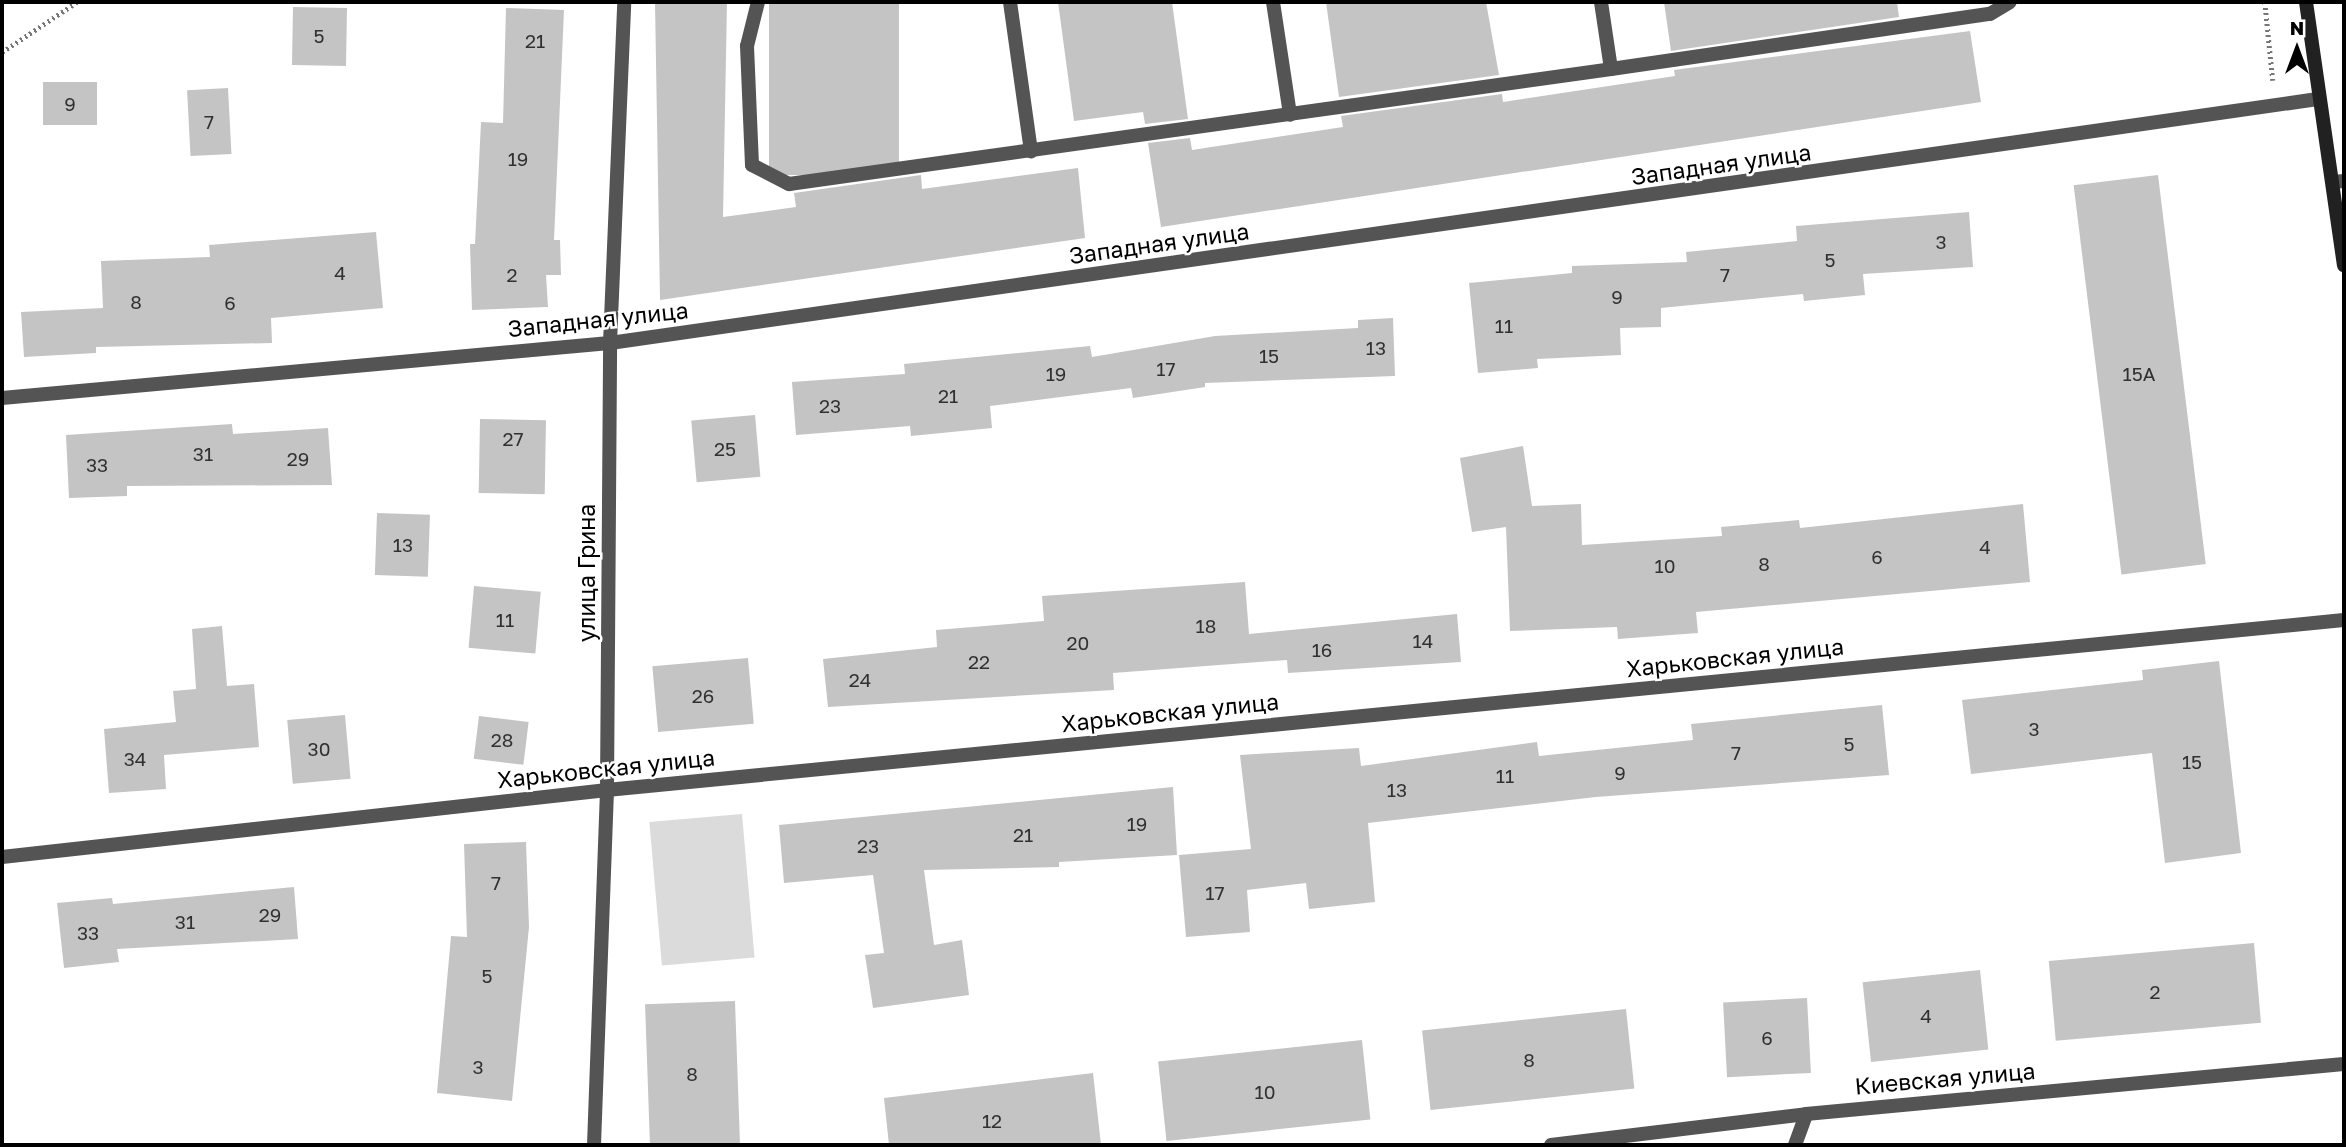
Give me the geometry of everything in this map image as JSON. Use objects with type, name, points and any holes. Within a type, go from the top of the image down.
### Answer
[{"type":"main road","points":[[2306,2],[2318,99],[2339,181],[2344,265]]},
{"type":"street","name":"улица Грина","points":[[594,1145],[607,790],[610,343],[624,2]]},
{"type":"street","points":[[758,2],[747,46],[752,165],[789,184],[1031,152],[1990,14],[2010,2]]},
{"type":"street","points":[[1010,2],[1031,152]]},
{"type":"street","points":[[1273,2],[1290,115]]},
{"type":"street","points":[[1601,2],[1611,69]]},
{"type":"street","name":"Западная улица","points":[[2,398],[610,343],[2276,109],[2318,99]]},
{"type":"street","name":"Харьковская улица","points":[[2,857],[607,790],[2344,620]]},
{"type":"street","name":"Киевская улица","points":[[1551,1145],[1806,1114],[2344,1064]]},
{"type":"street","points":[[1795,1145],[1806,1114]]},
{"type":"path","points":[[2,52],[77,2]]},
{"type":"path","points":[[2265,2],[2276,109]]},
{"type":"shaded area","points":[[742,814],[755,957],[662,966],[649,822]]},
{"type":"building","points":[[655,2],[727,2],[723,217],[796,207],[794,193],[921,175],[922,189],[1078,168],[1085,238],[660,300]]},
{"type":"building","points":[[769,2],[899,2],[899,175],[769,175]]},
{"type":"building","points":[[1058,2],[1172,2],[1188,119],[1145,124],[1143,112],[1074,121]]},
{"type":"building","points":[[1326,2],[1486,2],[1499,75],[1339,97]]},
{"type":"building","points":[[1664,2],[1897,2],[1899,17],[1671,51]]},
{"type":"building","points":[[293,7],[347,8],[346,66],[292,65]]},
{"type":"building","points":[[506,8],[564,10],[554,240],[560,240],[561,275],[546,275],[548,307],[472,310],[470,244],[475,244],[481,122],[503,123]]},
{"type":"building","points":[[1970,31],[1981,102],[1161,227],[1148,143],[1190,138],[1192,150],[1343,127],[1341,116],[1502,94],[1503,102],[1675,76],[1674,70]]},
{"type":"building","points":[[43,82],[97,82],[97,125],[43,125]]},
{"type":"building","points":[[228,88],[231,154],[191,156],[187,90]]},
{"type":"building","points":[[2158,175],[2206,564],[2121,574],[2074,185]]},
{"type":"building","points":[[1969,212],[1973,267],[1863,274],[1865,295],[1804,301],[1803,294],[1661,308],[1661,327],[1620,328],[1621,355],[1537,359],[1538,368],[1478,373],[1469,283],[1572,273],[1572,266],[1687,262],[1686,252],[1797,241],[1796,226]]},
{"type":"building","points":[[376,232],[383,308],[271,318],[272,343],[96,347],[96,353],[24,357],[21,312],[103,308],[101,261],[210,257],[209,245]]},
{"type":"building","points":[[1393,318],[1395,376],[1205,383],[1205,387],[1133,398],[1131,388],[990,406],[992,428],[911,436],[910,426],[796,435],[792,382],[905,374],[904,364],[1090,346],[1092,357],[1215,336],[1358,328],[1358,320]]},
{"type":"building","points":[[755,415],[760,477],[697,482],[691,421]]},
{"type":"building","points":[[480,419],[546,420],[545,494],[479,493]]},
{"type":"building","points":[[232,424],[233,434],[328,428],[332,485],[127,486],[127,496],[69,498],[66,435]]},
{"type":"building","points":[[1523,446],[1532,506],[1581,504],[1582,545],[1722,536],[1721,527],[1799,520],[1800,528],[2023,504],[2030,582],[1696,612],[1698,633],[1618,639],[1617,627],[1510,631],[1506,527],[1472,532],[1460,458]]},
{"type":"building","points":[[377,513],[430,515],[428,577],[375,575]]},
{"type":"building","points":[[1245,582],[1249,634],[1457,614],[1461,662],[1288,673],[1287,660],[1113,673],[1114,690],[828,707],[823,659],[937,647],[936,630],[1044,621],[1042,596]]},
{"type":"building","points":[[474,586],[541,592],[535,654],[469,648]]},
{"type":"building","points":[[222,626],[227,686],[254,684],[259,747],[164,755],[166,789],[109,793],[104,729],[176,722],[173,691],[196,689],[192,629]]},
{"type":"building","points":[[748,658],[754,724],[658,732],[652,666]]},
{"type":"building","points":[[2219,661],[2241,853],[2165,863],[2152,753],[1971,774],[1962,700],[2143,680],[2142,670]]},
{"type":"building","points":[[1882,705],[1889,775],[1596,797],[1368,823],[1375,902],[1309,909],[1306,883],[1247,890],[1250,932],[1186,937],[1179,855],[1251,849],[1240,755],[1359,748],[1361,766],[1537,742],[1539,756],[1693,740],[1691,724]]},
{"type":"building","points":[[345,715],[351,779],[293,784],[287,720]]},
{"type":"building","points":[[479,716],[529,722],[523,765],[474,759]]},
{"type":"building","points":[[1173,787],[1177,855],[1059,862],[1059,867],[924,870],[934,945],[962,940],[969,995],[873,1008],[865,955],[884,953],[873,875],[784,883],[779,825]]},
{"type":"building","points":[[526,842],[529,927],[512,1101],[437,1093],[451,936],[467,937],[464,844]]},
{"type":"building","points":[[294,887],[298,939],[117,949],[119,962],[64,968],[57,903],[112,898],[113,904]]},
{"type":"building","points":[[2254,943],[2261,1023],[2056,1041],[2049,961]]},
{"type":"building","points":[[1980,970],[1988,1050],[1871,1062],[1863,982]]},
{"type":"building","points":[[1807,998],[1811,1073],[1727,1077],[1723,1002]]},
{"type":"building","points":[[735,1001],[740,1145],[650,1145],[645,1004]]},
{"type":"building","points":[[1626,1009],[1634,1089],[1430,1110],[1422,1030]]},
{"type":"building","points":[[1362,1040],[1370,1120],[1166,1141],[1158,1061]]},
{"type":"building","points":[[1093,1073],[1101,1145],[889,1145],[884,1098]]}]
